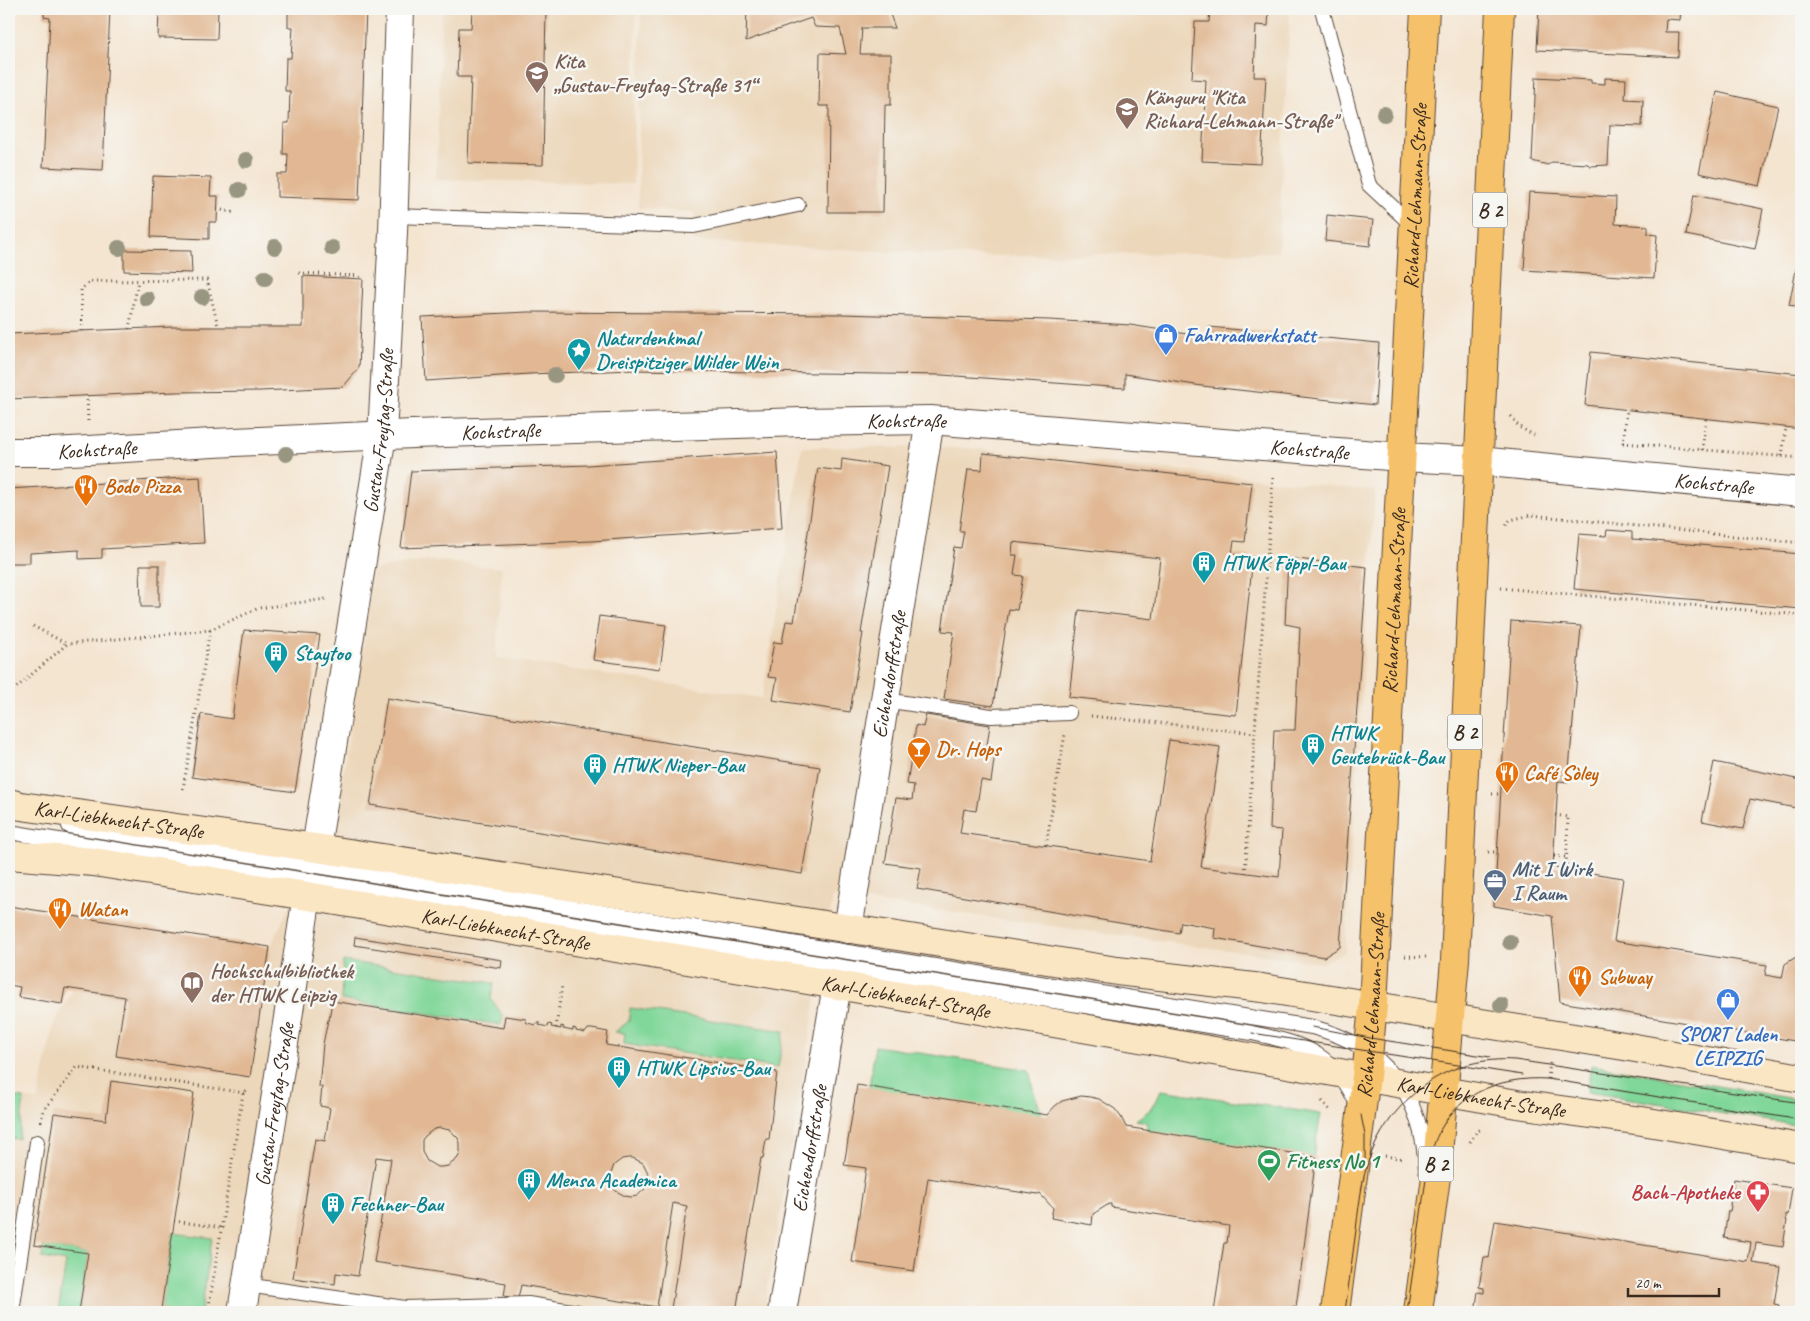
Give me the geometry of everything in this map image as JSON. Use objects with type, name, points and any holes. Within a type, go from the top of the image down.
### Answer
[{"type":"main road","name":"Richard-Lehmann-Straße","points":[[1335,1312],[1368,1065],[1373,1006],[1425,9]]},
{"type":"main road","name":"B 2","points":[[1418,1312],[1436,1177],[1458,909],[1500,9]]},
{"type":"main road","name":"Karl-Liebknecht-Straße","points":[[9,803],[848,928],[1125,972],[1262,988],[1624,1046],[1801,1078]]},
{"type":"main road","name":"Karl-Liebknecht-Straße","points":[[9,855],[94,862],[307,896],[837,985],[1338,1073],[1368,1065],[1399,1083],[1517,1104],[1642,1121],[1801,1148]]},
{"type":"street","name":"Gustav-Freytag-Straße","points":[[316,848],[382,435],[393,216],[400,9]]},
{"type":"street","name":"Kochstraße","points":[[9,452],[53,452],[382,435],[801,422],[930,420],[1402,457],[1478,461],[1801,492]]},
{"type":"street","name":"Eichendorffstraße","points":[[848,928],[930,420]]},
{"type":"street","name":"Gustav-Freytag-Straße","points":[[242,1312],[307,896]]},
{"type":"street","name":"Eichendorffstraße","points":[[782,1312],[837,985]]},
{"type":"lane","points":[[1322,9],[1369,185],[1414,227]]},
{"type":"lane","points":[[393,216],[694,226],[798,204]]},
{"type":"lane","points":[[885,700],[991,716],[1069,713]]},
{"type":"lane","points":[[9,817],[1312,1027],[1344,1037],[1368,1065]]},
{"type":"lane","points":[[9,832],[1287,1040],[1307,1048],[1322,1057],[1338,1073],[1348,1085],[1361,1115]]},
{"type":"lane","points":[[1399,1083],[1412,1107],[1424,1147],[1428,1237]]},
{"type":"lane","points":[[12,1312],[37,1142]]},
{"type":"lane","points":[[246,1285],[406,1308],[528,1304],[578,1312]]},
{"type":"path","points":[[217,209],[235,213]]},
{"type":"path","points":[[299,273],[390,278]]},
{"type":"path","points":[[82,330],[81,289],[91,281],[207,280],[218,326]]},
{"type":"path","points":[[128,329],[138,281]]},
{"type":"path","points":[[1624,443],[1627,410]]},
{"type":"path","points":[[1511,415],[1519,428],[1532,435],[1541,436]]},
{"type":"path","points":[[1702,450],[1706,418]]},
{"type":"path","points":[[1782,456],[1786,427]]},
{"type":"path","points":[[1614,442],[1801,458]]},
{"type":"path","points":[[1244,873],[1273,480]]},
{"type":"path","points":[[1504,527],[1510,520],[1531,515],[1801,543]]},
{"type":"path","points":[[1508,588],[1801,615]]},
{"type":"path","points":[[33,626],[67,644],[210,630],[259,608],[356,597]]},
{"type":"path","points":[[183,789],[210,630]]},
{"type":"path","points":[[9,694],[67,644]]},
{"type":"path","points":[[1046,845],[1069,713],[1255,733]]},
{"type":"path","points":[[1555,815],[1568,817],[1566,869]]},
{"type":"path","points":[[1554,856],[1566,857]]},
{"type":"path","points":[[1404,956],[1430,958]]},
{"type":"path","points":[[556,1028],[562,985]]},
{"type":"path","points":[[37,1142],[43,1111],[77,1067],[275,1098]]},
{"type":"path","points":[[1316,1099],[1324,1101],[1332,1112]]},
{"type":"path","points":[[1467,1145],[1478,1131],[1484,1128]]},
{"type":"path","points":[[1377,1155],[1409,1160]]},
{"type":"path","points":[[174,1221],[254,1232]]},
{"type":"shaded area","name":"Kita „Gustav-Freytag-Straße 31“","points":[[442,9],[636,9],[633,184],[436,179]]},
{"type":"shaded area","points":[[641,9],[1290,9],[1278,252],[968,256],[694,241],[695,212],[638,208]]},
{"type":"shaded area","points":[[802,447],[970,448],[1375,491],[1345,951],[1322,963],[833,896],[764,1312],[9,1312],[9,1096],[38,1100],[54,1024],[73,989],[270,947],[338,805],[367,622],[372,570],[432,560],[502,568],[496,658],[762,698]]},
{"type":"green space","points":[[343,961],[494,983],[491,999],[503,1016],[501,1025],[341,1000]]},
{"type":"green space","points":[[630,1008],[784,1031],[778,1068],[624,1044],[625,1033],[615,1032],[629,1021]]},
{"type":"green space","points":[[875,1046],[1029,1070],[1042,1115],[869,1088]]},
{"type":"green space","points":[[1591,1065],[1801,1100],[1801,1126],[1587,1092]]},
{"type":"green space","points":[[1161,1090],[1321,1114],[1313,1157],[1147,1131],[1147,1122],[1136,1120],[1151,1109]]},
{"type":"green space","points":[[9,1096],[24,1098],[19,1139],[9,1138]]},
{"type":"green space","points":[[173,1233],[212,1238],[201,1312],[166,1312],[166,1309],[161,1309]]},
{"type":"green space","points":[[44,1246],[88,1253],[79,1312],[58,1312],[66,1262],[42,1258]]},
{"type":"building","points":[[44,9],[110,9],[103,170],[43,167],[50,18],[44,17]]},
{"type":"building","points":[[159,9],[218,9],[217,39],[158,38]]},
{"type":"building","points":[[288,9],[366,9],[359,200],[277,197],[277,174],[287,174],[288,154],[283,154],[284,123],[289,123],[290,91],[285,91],[286,58],[291,58],[293,27],[288,27]]},
{"type":"building","points":[[472,9],[546,9],[543,165],[468,163],[471,77],[457,77],[459,28],[471,28]]},
{"type":"building","points":[[747,9],[888,9],[895,28],[862,28],[860,54],[891,54],[891,105],[885,105],[883,212],[828,212],[829,106],[819,106],[820,53],[846,54],[840,28],[815,27],[811,18],[746,41]]},
{"type":"building","points":[[1210,9],[1269,9],[1268,26],[1256,25],[1254,77],[1266,77],[1261,164],[1202,161],[1206,80],[1192,79],[1195,22],[1209,22]]},
{"type":"building","points":[[1539,9],[1681,9],[1680,20],[1666,19],[1665,32],[1679,32],[1678,57],[1537,50]]},
{"type":"building","points":[[1536,77],[1591,80],[1591,83],[1605,84],[1605,78],[1626,79],[1625,99],[1643,100],[1642,126],[1610,125],[1608,165],[1590,166],[1588,164],[1552,162],[1548,165],[1532,161]]},
{"type":"building","points":[[1717,92],[1778,106],[1760,186],[1699,173]]},
{"type":"building","points":[[153,176],[211,178],[210,196],[218,196],[217,222],[209,222],[209,239],[151,237]]},
{"type":"building","points":[[1529,192],[1616,197],[1615,224],[1648,226],[1648,234],[1657,235],[1654,278],[1524,270]]},
{"type":"building","points":[[1694,195],[1763,209],[1755,249],[1686,235]]},
{"type":"building","points":[[1327,215],[1373,220],[1370,246],[1325,241]]},
{"type":"building","points":[[124,250],[191,251],[192,273],[124,271]]},
{"type":"building","points":[[1801,250],[1801,307],[1789,305]]},
{"type":"building","points":[[303,276],[363,279],[359,368],[343,387],[9,399],[9,334],[172,327],[303,327]]},
{"type":"building","points":[[528,312],[841,314],[1049,320],[1130,325],[1206,337],[1209,327],[1379,343],[1375,405],[1202,386],[1125,374],[1125,388],[942,375],[633,370],[529,374],[426,381],[422,317]]},
{"type":"building","points":[[1591,352],[1801,374],[1801,429],[1585,405]]},
{"type":"building","points":[[777,452],[782,528],[592,541],[401,548],[411,471],[588,465]]},
{"type":"building","name":"HTWK Föppl-Bau","points":[[983,453],[1252,483],[1245,542],[1234,541],[1232,554],[1253,557],[1236,715],[1069,697],[1079,610],[1153,619],[1160,558],[1013,542],[1012,555],[1017,555],[1014,575],[1023,576],[1017,610],[1009,609],[993,706],[944,699],[954,632],[942,631],[954,547],[961,548],[964,531],[959,531],[968,469],[982,470]]},
{"type":"building","points":[[842,459],[888,466],[850,712],[773,700],[777,678],[768,677],[774,642],[782,643],[786,621],[794,622],[818,468],[841,471]]},
{"type":"building","points":[[200,477],[204,543],[102,549],[102,558],[79,559],[79,550],[30,553],[30,563],[9,563],[9,489]]},
{"type":"building","points":[[1607,530],[1632,532],[1632,539],[1801,554],[1801,609],[1574,589],[1579,534],[1606,536]]},
{"type":"building","name":"HTWK Geutebrück-Bau","points":[[1288,558],[1367,567],[1340,947],[1324,957],[1214,938],[1215,928],[1181,922],[1179,933],[917,889],[921,868],[885,863],[896,798],[912,800],[914,785],[907,784],[911,758],[918,759],[920,750],[913,749],[916,725],[923,727],[926,715],[990,725],[986,752],[995,753],[991,782],[981,780],[976,811],[964,809],[960,833],[1150,861],[1169,740],[1220,747],[1201,867],[1279,877],[1282,830],[1270,829],[1274,730],[1295,730],[1300,627],[1285,624]]},
{"type":"building","points":[[140,565],[159,565],[159,607],[141,607]]},
{"type":"building","points":[[599,616],[666,625],[660,669],[593,660]]},
{"type":"building","points":[[1511,621],[1581,626],[1568,782],[1558,781],[1553,867],[1623,878],[1614,941],[1767,965],[1765,975],[1782,978],[1785,964],[1799,955],[1801,945],[1801,1042],[1560,1002],[1552,916],[1494,906]]},
{"type":"building","name":"Staytoo","points":[[244,630],[320,635],[295,792],[192,777],[201,714],[232,719]]},
{"type":"building","name":"HTWK Nieper-Bau","points":[[387,698],[820,767],[802,874],[370,805]]},
{"type":"building","points":[[1714,762],[1801,780],[1801,809],[1750,799],[1743,829],[1702,821]]},
{"type":"building","name":"Hochschulbibliothek der HTWK Leipzig","points":[[9,906],[270,947],[250,1077],[116,1056],[125,997],[65,988],[62,1004],[18,997],[20,987],[9,985]]},
{"type":"building","points":[[355,937],[502,960],[501,968],[354,945]]},
{"type":"building","points":[[332,1001],[503,1028],[505,1016],[526,1019],[527,1023],[536,1025],[540,1023],[539,1025],[548,1027],[549,1024],[552,1025],[551,1027],[561,1029],[561,1026],[564,1027],[563,1029],[573,1031],[573,1028],[576,1031],[585,1033],[588,1029],[608,1032],[606,1045],[777,1072],[769,1139],[766,1139],[763,1158],[761,1158],[736,1312],[693,1312],[671,1309],[687,1206],[673,1203],[657,1307],[521,1285],[518,1298],[504,1296],[506,1283],[374,1262],[391,1159],[376,1157],[358,1276],[336,1273],[335,1284],[293,1278],[315,1139],[325,1141],[330,1108],[320,1106],[322,1087],[319,1087],[323,1044]],"holes":[[[434,1129],[450,1130],[458,1138],[460,1154],[448,1166],[437,1167],[427,1161],[422,1152],[422,1140]],[[633,1158],[643,1163],[649,1178],[645,1189],[637,1196],[631,1197],[616,1191],[612,1187],[610,1176],[614,1165],[622,1159]]]},
{"type":"building","points":[[111,1081],[194,1093],[161,1309],[166,1309],[166,1312],[79,1312],[88,1253],[34,1245],[54,1113],[106,1120]]},
{"type":"building","points":[[857,1085],[1047,1115],[1062,1101],[1081,1096],[1090,1097],[1099,1099],[1115,1109],[1126,1127],[1316,1157],[1296,1307],[1293,1306],[1292,1312],[1214,1312],[1224,1243],[1227,1243],[1229,1226],[1111,1207],[1111,1204],[1093,1214],[1092,1225],[1051,1218],[1053,1208],[1040,1194],[928,1178],[914,1271],[852,1262],[866,1168],[844,1165]]},
{"type":"building","points":[[1734,1179],[1760,1183],[1760,1185],[1765,1186],[1765,1184],[1792,1188],[1788,1215],[1786,1214],[1787,1220],[1783,1247],[1756,1243],[1753,1263],[1780,1267],[1774,1304],[1779,1305],[1778,1312],[1475,1312],[1478,1292],[1484,1293],[1484,1288],[1479,1287],[1484,1257],[1489,1258],[1495,1221],[1748,1262],[1751,1242],[1724,1238],[1728,1211],[1730,1211],[1731,1206]]},
{"type":"tram line","points":[[1312,1027],[1490,1057]]},
{"type":"tram line","points":[[1252,1033],[1522,1075]]},
{"type":"tram line","points":[[1345,1312],[1362,1187],[1367,1166],[1378,1138],[1405,1102],[1429,1082],[1449,1071],[1470,1064],[1492,1060],[1515,1060],[1801,1103]]},
{"type":"tram line","points":[[1407,1312],[1433,1147],[1441,1129],[1451,1114],[1463,1102],[1478,1092],[1494,1085],[1511,1081],[1548,1079],[1801,1120]]},
{"type":"tram line","points":[[1361,1115],[1365,1135],[1365,1163]]},
{"type":"place","name":"Kita „Gustav-Freytag-Straße 31“","points":[[537,94]]},
{"type":"place","name":"Känguru \"Kita Richard-Lehmann-Straße\"","points":[[1127,130]]},
{"type":"place","name":"Fahrradwerkstatt","points":[[1166,356]]},
{"type":"place","name":"Naturdenkmal Dreispitziger Wilder Wein","points":[[579,371]]},
{"type":"place","name":"Bodo Pizza","points":[[86,507]]},
{"type":"place","name":"HTWK Föppl-Bau","points":[[1204,584]]},
{"type":"place","name":"Staytoo","points":[[276,674]]},
{"type":"place","name":"HTWK Geutebrück-Bau","points":[[1313,766]]},
{"type":"place","name":"Dr. Hops","points":[[919,770]]},
{"type":"place","name":"HTWK Nieper-Bau","points":[[595,786]]},
{"type":"place","name":"Café Sòley","points":[[1507,794]]},
{"type":"place","name":"Mit I Wirk I Raum","points":[[1495,902]]},
{"type":"place","name":"Watan","points":[[60,930]]},
{"type":"place","name":"Subway","points":[[1580,998]]},
{"type":"place","name":"Hochschulbibliothek der HTWK Leipzig","points":[[192,1004]]},
{"type":"place","name":"SPORT Laden LEIPZIG","points":[[1728,1021]]},
{"type":"place","name":"HTWK Lipsius-Bau","points":[[619,1089]]},
{"type":"place","name":"Fitness No 1","points":[[1269,1182]]},
{"type":"place","name":"Mensa Academica","points":[[529,1201]]},
{"type":"place","name":"Bach-Apotheke","points":[[1758,1213]]},
{"type":"place","name":"Fechner-Bau","points":[[333,1225]]}]
